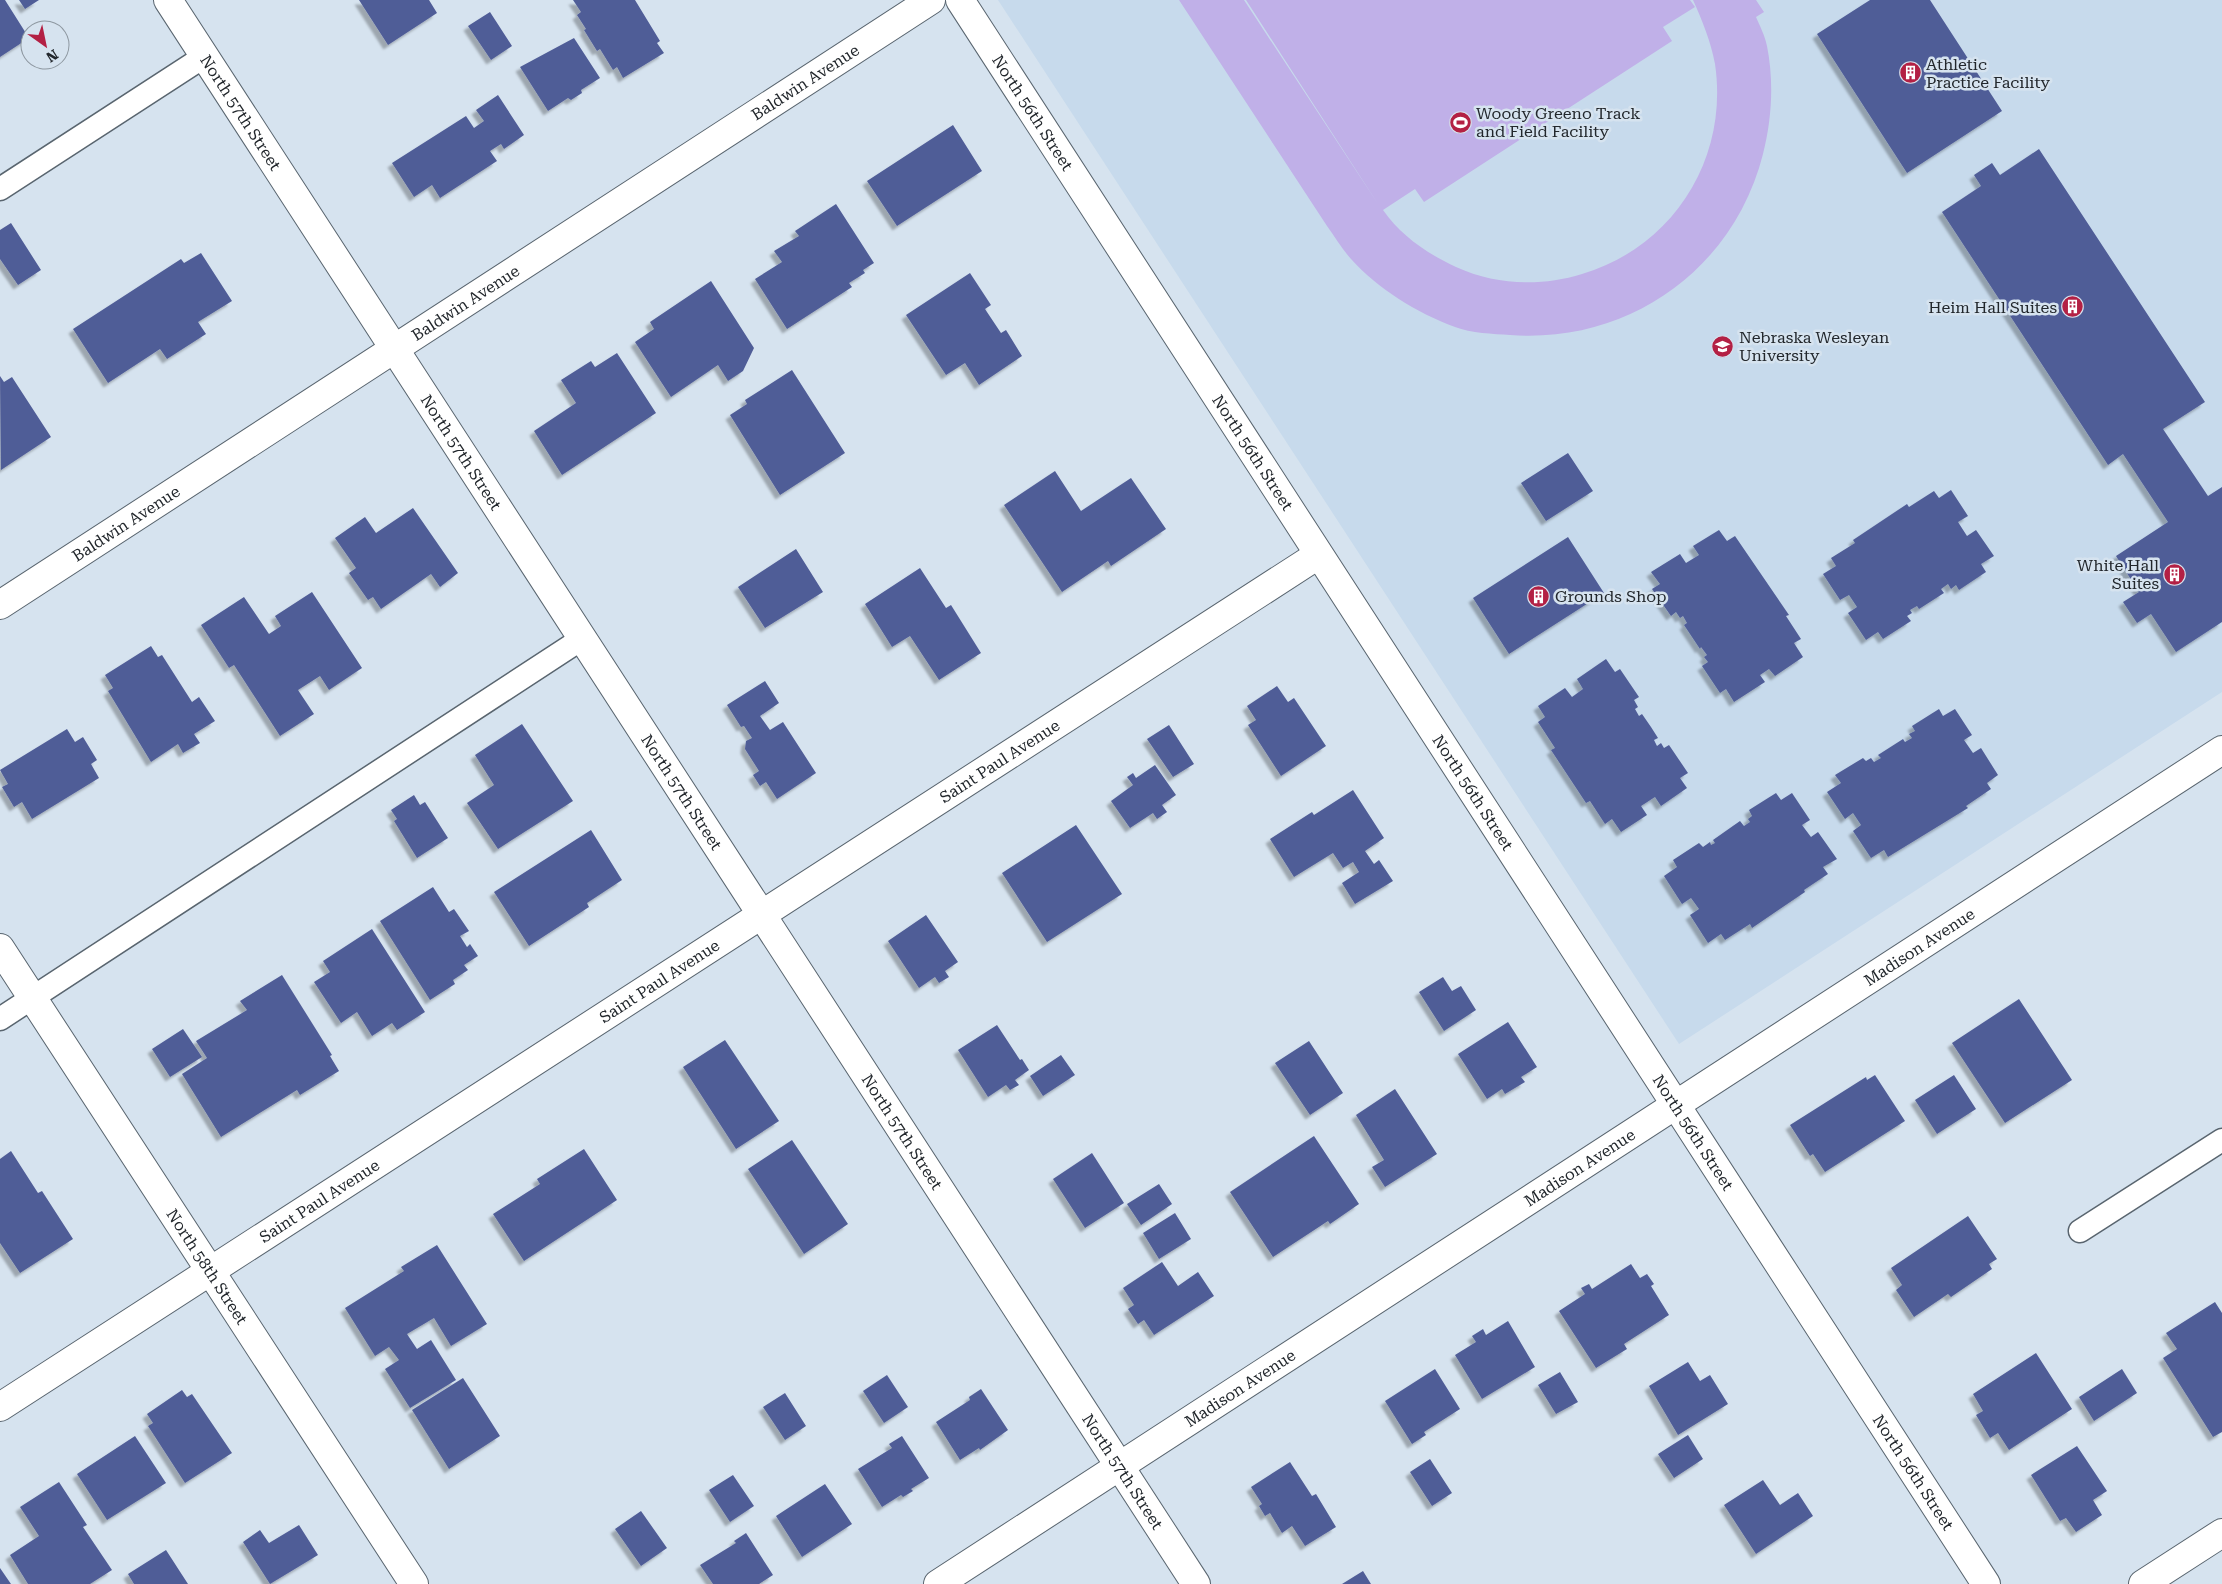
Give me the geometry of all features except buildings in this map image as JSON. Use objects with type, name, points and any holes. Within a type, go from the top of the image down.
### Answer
[{"type":"street","name":"North 57th Street","points":[[168,0],[1196,1584]]},
{"type":"street","name":"Baldwin Avenue","points":[[0,605],[931,0]]},
{"type":"street","name":"North 56th Street","points":[[960,0],[1986,1584]]},
{"type":"street","name":"Saint Paul Avenue","points":[[0,1407],[1318,555]]},
{"type":"street","name":"Madison Avenue","points":[[938,1584],[2222,750]]},
{"type":"street","name":"North 58th Street","points":[[0,948],[414,1584]]},
{"type":"street","points":[[2144,1584],[2222,1533]]},
{"type":"lane","points":[[0,189],[205,56]]},
{"type":"lane","points":[[0,1019],[583,638]]},
{"type":"lane","points":[[2080,1231],[2222,1140]]},
{"type":"shaded area","name":"Nebraska Wesleyan University","points":[[998,0],[2222,0],[2222,692],[1679,1044]]},
{"type":"shaded area","points":[[1179,0],[1244,0],[1378,204],[1246,0],[1690,0],[1695,7],[1663,27],[1672,41],[1424,202],[1415,189],[1383,210],[1398,228],[1425,250],[1456,267],[1487,278],[1502,281],[1534,282],[1550,281],[1582,274],[1614,261],[1643,243],[1668,221],[1688,194],[1703,165],[1713,133],[1717,99],[1715,64],[1706,31],[1693,0],[1756,0],[1764,12],[1756,17],[1766,42],[1771,73],[1770,114],[1763,154],[1749,195],[1728,232],[1702,264],[1670,291],[1635,312],[1596,327],[1554,335],[1503,335],[1461,329],[1427,315],[1399,299],[1373,280],[1351,259],[1327,226]]},
{"type":"place","name":"Athletic Practice Facility","points":[[1910,73]]},
{"type":"place","name":"Woody Greeno Track and Field Facility","points":[[1460,122]]},
{"type":"place","name":"Heim Hall Suites","points":[[2073,307]]},
{"type":"place","name":"Nebraska Wesleyan University","points":[[1723,346]]},
{"type":"place","name":"White Hall Suites","points":[[2175,574]]},
{"type":"place","name":"Grounds Shop","points":[[1539,596]]}]
